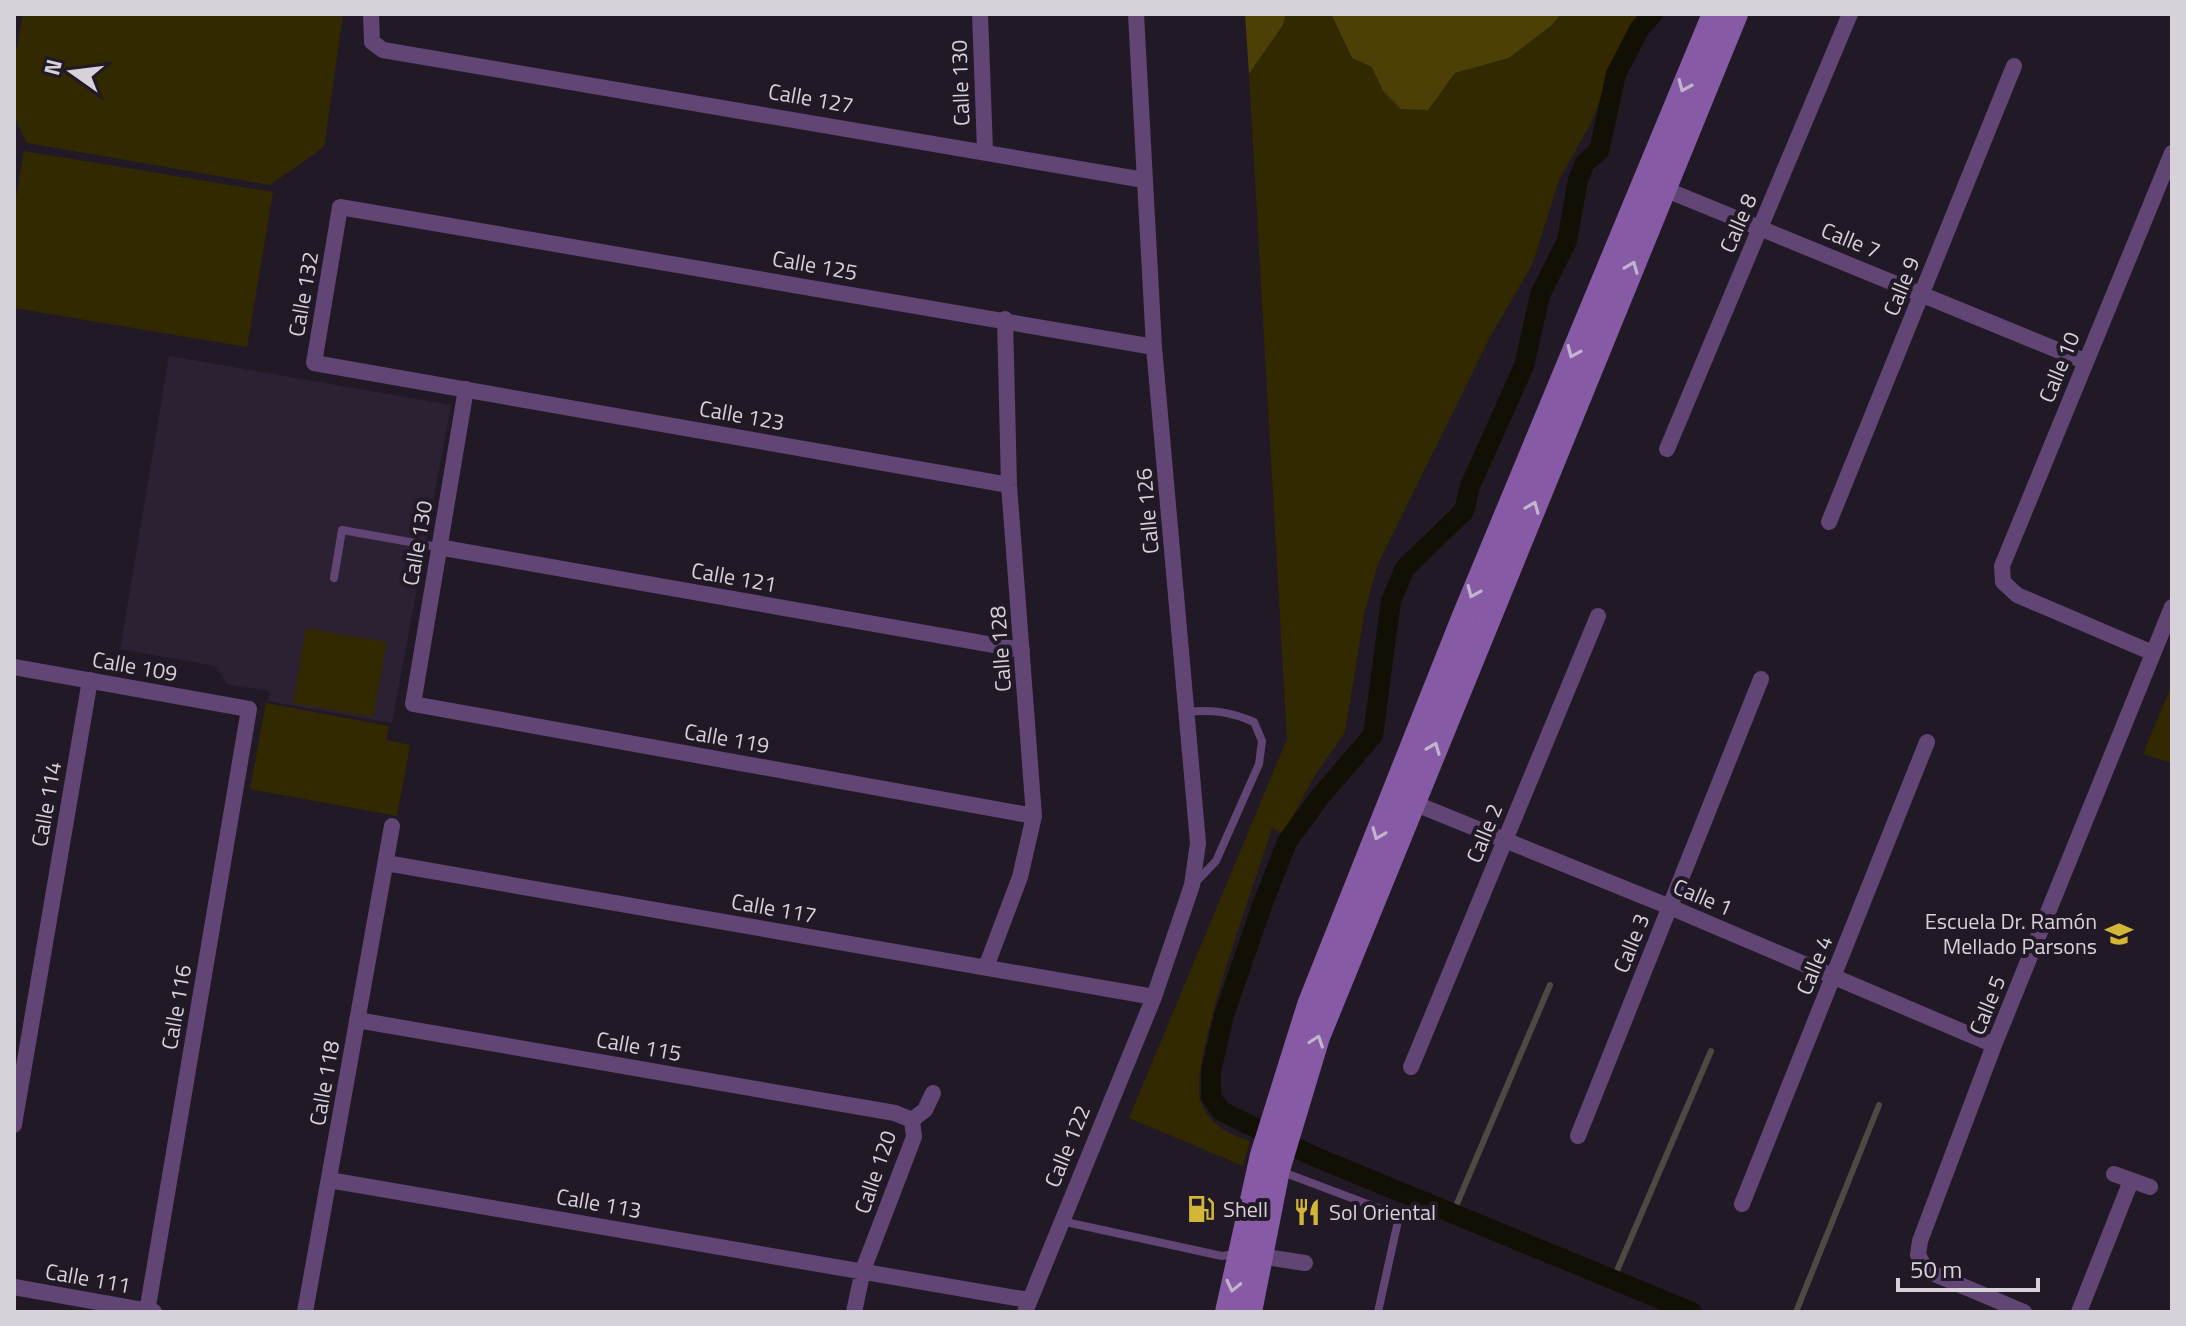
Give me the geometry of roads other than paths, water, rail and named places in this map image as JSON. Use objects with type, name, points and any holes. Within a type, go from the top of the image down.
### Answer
[{"type":"street","name":"Calle 127","points":[[371,14],[372,42],[383,50],[985,150],[1144,180]]},
{"type":"street","name":"Calle 130","points":[[980,14],[985,150]]},
{"type":"street","name":"Calle 126","points":[[1136,14],[1154,347],[1198,843],[1192,885],[1154,997]]},
{"type":"street","points":[[1227,1312],[1250,1254],[1284,1113],[1318,1037],[1402,799],[1654,185],[1714,14]]},
{"type":"street","points":[[1654,185],[1736,14]]},
{"type":"street","name":"Calle 8","points":[[1667,449],[1850,14]]},
{"type":"street","name":"Calle 9","points":[[1829,522],[2014,66]]},
{"type":"street","name":"Calle 10","points":[[2153,653],[2017,595],[2003,582],[2002,566],[2172,153]]},
{"type":"street","name":"Calle 7","points":[[1654,185],[2084,361]]},
{"type":"street","name":"Calle 132","points":[[466,389],[314,363],[340,207],[468,229]]},
{"type":"street","name":"Calle 125","points":[[468,229],[1154,347]]},
{"type":"street","name":"Calle 128","points":[[986,967],[1020,877],[1034,816],[1009,485],[1005,319]]},
{"type":"street","name":"Calle 130","points":[[413,704],[466,389]]},
{"type":"street","name":"Calle 123","points":[[466,389],[1009,485]]},
{"type":"street","name":"Calle 121","points":[[438,547],[1022,650]]},
{"type":"street","name":"Calle 5","points":[[2024,1312],[1927,1271],[1918,1255],[1920,1241],[1994,1045],[2172,607]]},
{"type":"street","name":"Calle 2","points":[[1411,1067],[1598,616]]},
{"type":"street","name":"Calle 109","points":[[14,667],[249,709]]},
{"type":"street","name":"Calle 3","points":[[1578,1136],[1761,679]]},
{"type":"street","name":"Calle 114","points":[[14,1125],[90,680]]},
{"type":"street","name":"Calle 119","points":[[413,704],[1034,816]]},
{"type":"street","name":"Calle 116","points":[[149,1312],[249,709]]},
{"type":"street","name":"Calle 4","points":[[1742,1204],[1927,742]]},
{"type":"street","name":"Calle 1","points":[[1402,799],[1670,907],[1994,1045]]},
{"type":"street","points":[[386,863],[392,826]]},
{"type":"street","name":"Calle 117","points":[[386,863],[1154,997]]},
{"type":"street","name":"Calle 118","points":[[305,1312],[386,863]]},
{"type":"street","name":"Calle 122","points":[[1026,1306],[1154,997]]},
{"type":"street","name":"Calle 115","points":[[357,1020],[895,1113],[912,1120]]},
{"type":"street","name":"Calle 120","points":[[854,1312],[863,1270],[914,1137],[912,1120],[925,1110],[933,1093]]},
{"type":"street","points":[[2114,1174],[2150,1187]]},
{"type":"street","name":"Calle 113","points":[[329,1180],[863,1270],[1026,1306]]},
{"type":"street","points":[[2079,1312],[2131,1181]]},
{"type":"street","points":[[1250,1254],[1305,1263]]},
{"type":"street","points":[[1250,1254],[1250,1312]]},
{"type":"street","name":"Calle 111","points":[[14,1287],[149,1312]]},
{"type":"lane","points":[[334,578],[342,530],[438,547]]},
{"type":"lane","points":[[1186,712],[1209,709],[1236,714],[1254,722],[1262,741],[1259,764],[1216,861],[1192,885]]},
{"type":"lane","points":[[1274,1163],[1394,1214],[1398,1221],[1378,1312]]},
{"type":"lane","points":[[1060,1221],[1222,1256],[1250,1254]]},
{"type":"waterway","points":[[1653,14],[1640,28],[1616,74],[1599,151],[1585,163],[1578,180],[1567,241],[1540,295],[1524,366],[1470,486],[1464,511],[1405,568],[1391,601],[1373,735],[1319,798],[1287,842],[1224,1015],[1211,1071],[1211,1097],[1221,1111],[1313,1156],[1692,1312]]},
{"type":"waterway","points":[[1453,1213],[1550,985]]},
{"type":"waterway","points":[[1613,1280],[1711,1051]]},
{"type":"waterway","points":[[1796,1312],[1879,1105]]},
{"type":"place","name":"Escuela Dr. Ramón Mellado Parsons","points":[[2119,934]]},
{"type":"place","name":"Shell","points":[[1201,1209]]},
{"type":"place","name":"Sol Oriental","points":[[1307,1212]]}]
